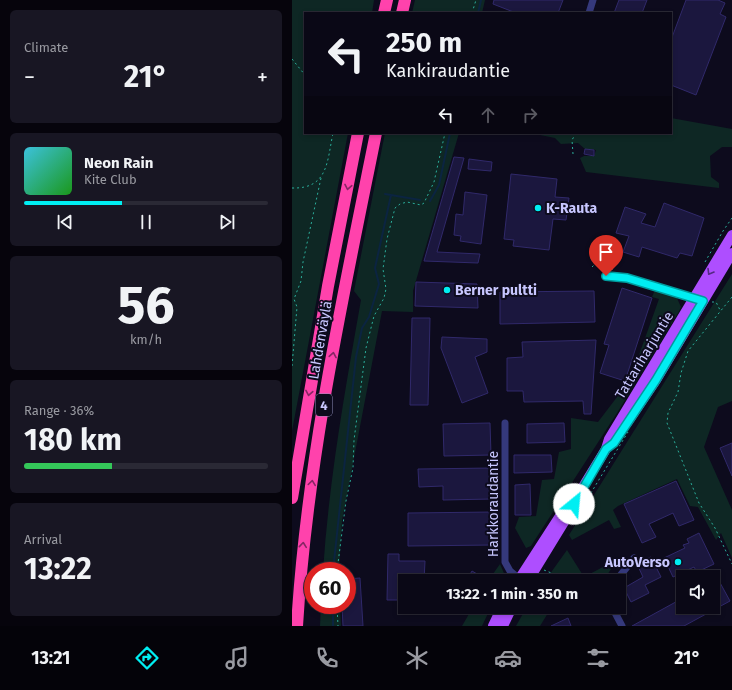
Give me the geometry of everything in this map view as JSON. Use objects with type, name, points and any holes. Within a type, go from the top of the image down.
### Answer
[{"type":"highway","points":[[384,12],[387,0]]},
{"type":"highway","points":[[402,12],[405,0]]},
{"type":"highway","name":"Lahdenväylä","points":[[292,498],[328,286],[358,134]]},
{"type":"highway","name":"Lahdenväylä","points":[[297,626],[306,522],[324,402],[376,134]]},
{"type":"main road","name":"Tattariharjuntie","points":[[703,300],[732,235]]},
{"type":"main road","name":"Tattariharjuntie","points":[[528,574],[564,510],[578,495],[606,449],[609,439],[703,300],[732,253]]},
{"type":"main road","points":[[493,626],[499,614]]},
{"type":"main road","points":[[503,626],[509,614]]},
{"type":"street","points":[[589,12],[593,0]]},
{"type":"street","points":[[606,276],[627,278],[703,300]]},
{"type":"street","name":"Harkkoraudantie","points":[[505,423],[505,562],[510,571],[515,574]]},
{"type":"street","points":[[621,574],[634,558]]},
{"type":"street","points":[[616,614],[622,626]]},
{"type":"path","points":[[472,12],[476,0]]},
{"type":"path","points":[[292,59],[304,75]]},
{"type":"path","points":[[292,366],[297,307],[294,299],[301,281],[321,178],[333,134]]},
{"type":"path","points":[[338,562],[346,501],[353,468],[354,440],[366,348],[374,316],[384,298],[386,289],[383,269],[387,239],[395,208],[400,204],[407,202],[421,205],[424,203],[434,182],[445,134]]},
{"type":"path","points":[[573,154],[572,140],[575,134]]},
{"type":"path","points":[[292,188],[303,188],[313,185],[321,178]]},
{"type":"path","points":[[705,264],[732,218]]},
{"type":"path","points":[[732,296],[688,351],[681,373],[678,392],[668,413],[667,423],[699,502],[732,564]]},
{"type":"path","points":[[703,300],[716,302],[721,311]]},
{"type":"path","points":[[581,508],[629,429]]},
{"type":"path","points":[[546,565],[543,570],[553,574]]},
{"type":"path","points":[[337,614],[338,626]]},
{"type":"green space","points":[[292,0],[374,0],[372,12],[304,12],[304,134],[348,134],[292,431]]},
{"type":"green space","points":[[415,0],[485,0],[482,12],[412,12]]},
{"type":"green space","points":[[672,118],[732,129],[732,147],[722,147],[710,156],[711,177],[719,183],[719,188],[586,172],[580,158],[584,156],[594,156],[596,150],[585,149],[578,143],[561,144],[555,138],[535,134],[672,134]]},
{"type":"green space","points":[[385,134],[459,134],[413,291],[413,312],[382,311],[342,521],[340,562],[324,562],[333,469],[361,300],[354,291]]},
{"type":"green space","points":[[732,274],[732,401],[718,407],[704,447],[732,510],[732,558],[721,533],[716,540],[698,507],[690,506],[677,479],[618,506],[613,510],[621,527],[614,529],[609,520],[572,540],[569,535]]},
{"type":"green space","points":[[655,290],[676,296],[681,307],[678,313],[617,413],[531,546],[526,548],[515,528],[519,517],[536,516],[542,480],[554,479],[559,452],[571,449],[571,418],[598,422],[630,380],[659,299],[652,297]]},
{"type":"green space","points":[[567,550],[582,574],[550,574]]},
{"type":"green space","points":[[618,559],[608,574],[590,574]]},
{"type":"green space","points":[[500,564],[504,574],[493,574]]},
{"type":"green space","points":[[321,614],[340,614],[341,626],[320,626]]},
{"type":"green space","points":[[469,614],[488,614],[482,626],[462,626]]},
{"type":"green space","points":[[523,614],[547,614],[540,626],[516,626]]},
{"type":"building","points":[[494,0],[563,0],[558,12],[513,12],[493,4]]},
{"type":"building","points":[[619,0],[647,0],[642,12],[614,12]]},
{"type":"building","points":[[686,0],[718,0],[725,3],[720,14],[726,17],[696,95],[672,85],[672,37]]},
{"type":"building","points":[[585,149],[594,150],[594,156],[584,154]]},
{"type":"building","points":[[454,157],[464,158],[437,252],[480,254],[478,263],[424,261]]},
{"type":"building","points":[[469,159],[492,162],[491,171],[468,169]]},
{"type":"building","name":"K-Rauta","points":[[511,174],[557,179],[555,197],[569,198],[566,220],[553,219],[549,250],[513,246],[514,240],[504,239]]},
{"type":"building","points":[[465,192],[487,195],[481,244],[460,241],[461,236],[454,235],[456,214],[463,215]]},
{"type":"building","points":[[664,203],[704,218],[692,256],[680,253],[677,258],[642,247],[639,257],[623,252],[629,236],[616,233],[625,207],[646,214],[641,223],[655,227]]},
{"type":"building","name":"Berner pultti","points":[[416,282],[477,284],[478,308],[415,306]]},
{"type":"building","points":[[622,288],[652,298],[625,381],[600,373],[609,345],[604,344]]},
{"type":"building","points":[[594,291],[595,322],[500,324],[500,292]]},
{"type":"building","points":[[412,318],[430,318],[428,405],[410,405]]},
{"type":"building","points":[[442,337],[487,339],[487,352],[475,357],[488,393],[462,403],[441,348]]},
{"type":"building","points":[[596,340],[591,414],[584,414],[583,401],[524,402],[523,391],[507,391],[507,358],[523,357],[522,342]]},
{"type":"building","points":[[490,423],[491,455],[444,456],[443,424]]},
{"type":"building","points":[[564,423],[565,442],[527,443],[527,424]]},
{"type":"building","points":[[732,443],[732,476],[720,448]]},
{"type":"building","points":[[514,455],[551,455],[552,472],[514,473]]},
{"type":"building","points":[[492,468],[492,499],[443,500],[443,486],[419,487],[418,469]]},
{"type":"building","points":[[676,481],[694,520],[679,526],[673,513],[649,524],[656,537],[642,543],[624,504]]},
{"type":"building","points":[[530,484],[531,515],[515,515],[515,485]]},
{"type":"building","points":[[493,512],[493,545],[408,546],[408,513]]},
{"type":"building","points":[[699,533],[714,564],[701,570],[696,570],[694,567],[688,570],[676,570],[676,576],[673,577],[664,558],[685,548],[683,545],[689,543],[687,539]]},
{"type":"building","points":[[388,554],[399,554],[399,561],[425,561],[424,574],[398,574],[398,600],[387,600]]},
{"type":"building","points":[[651,557],[661,577],[645,585],[649,593],[631,602],[626,592],[626,587],[643,577],[637,564]]},
{"type":"building","points":[[472,571],[477,574],[470,574]]},
{"type":"building","points":[[356,578],[360,578],[363,626],[343,626],[342,614],[356,614]]},
{"type":"building","points":[[720,583],[730,601],[720,606]]},
{"type":"building","points":[[676,602],[676,614],[706,614],[684,626],[632,626]]},
{"type":"building","points":[[568,618],[571,626],[551,626]]},
{"type":"waterway","points":[[478,12],[481,0]]},
{"type":"waterway","points":[[430,201],[439,185],[450,134]]},
{"type":"waterway","points":[[385,194],[391,195]]},
{"type":"waterway","points":[[334,562],[356,357],[362,328],[369,317],[379,284],[375,268],[391,195],[420,200]]},
{"type":"waterway","points":[[333,614],[333,626]]},
{"type":"place","name":"K-Rauta","points":[[538,208]]},
{"type":"place","name":"Berner pultti","points":[[447,290]]},
{"type":"place","name":"AutoVerso","points":[[678,562]]},
{"type":"route","points":[[574,504],[606,449],[614,443],[656,380],[703,301],[627,278],[606,276]]}]
